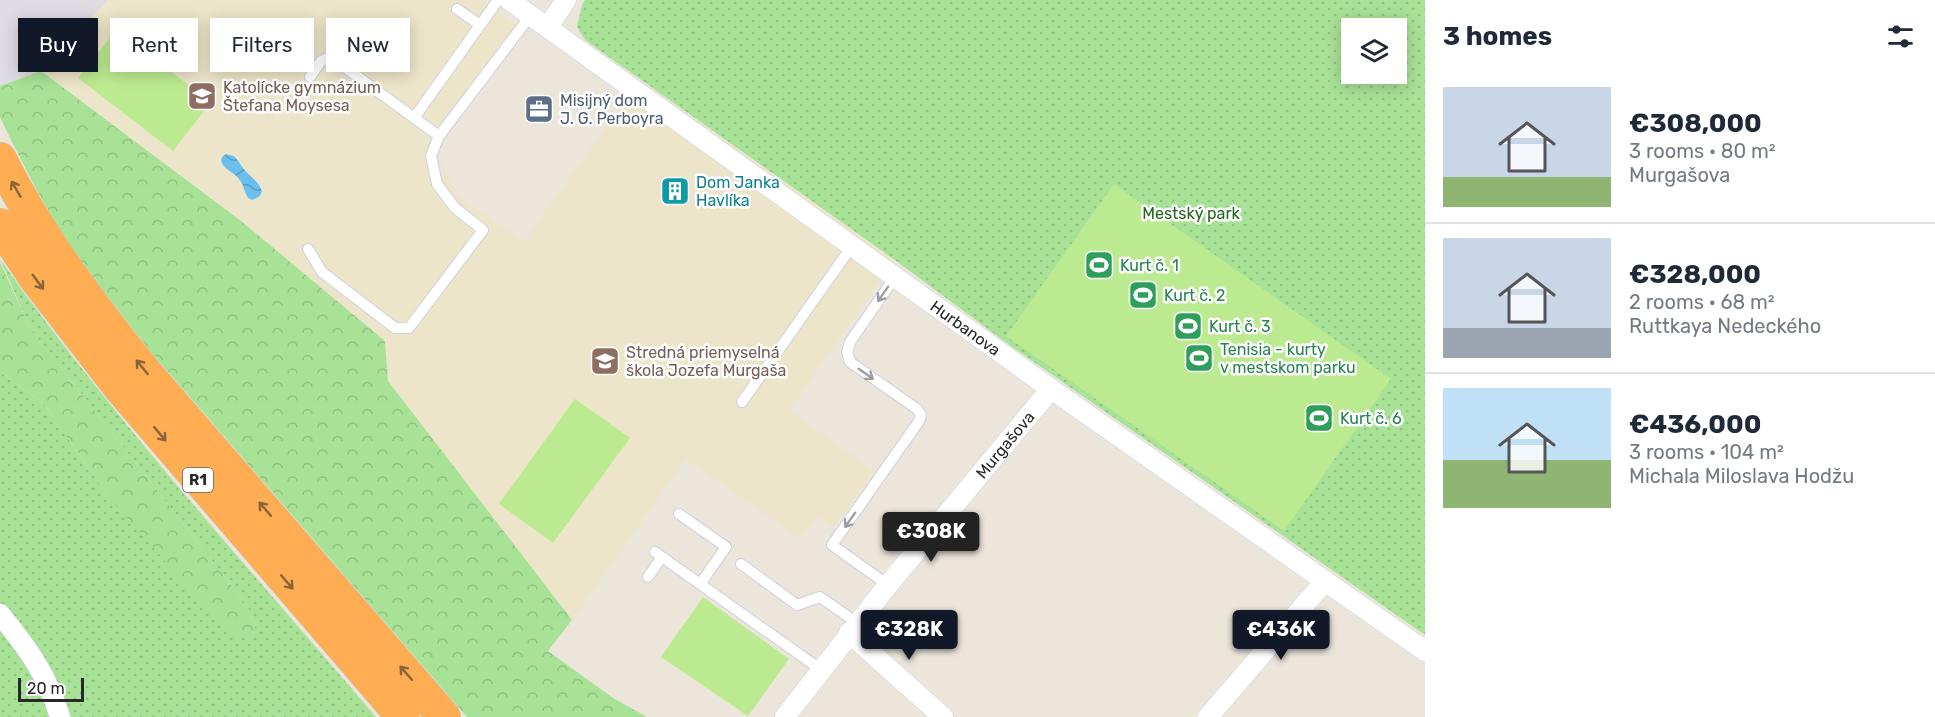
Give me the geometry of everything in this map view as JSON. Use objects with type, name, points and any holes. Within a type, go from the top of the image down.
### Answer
[{"type":"highway","name":"R1","points":[[0,159],[13,226],[61,312],[121,389],[403,717]]},
{"type":"highway","name":"R1","points":[[13,226],[60,260],[146,373],[444,717]]},
{"type":"street","name":"Hurbanova","points":[[509,0],[1052,389],[1425,651]]},
{"type":"street","points":[[548,27],[566,0]]},
{"type":"street","name":"Murgašova","points":[[785,717],[820,669],[888,585],[1052,389]]},
{"type":"street","points":[[1208,717],[1325,581]]},
{"type":"street","points":[[0,614],[32,654],[45,677],[60,717]]},
{"type":"street","points":[[853,628],[944,717]]},
{"type":"lane","points":[[414,118],[498,0]]},
{"type":"lane","points":[[457,9],[480,26]]},
{"type":"lane","points":[[308,249],[322,272],[395,328],[409,328],[483,230],[454,208],[437,184],[431,156],[439,136],[531,15]]},
{"type":"lane","points":[[309,77],[321,61],[328,58],[336,61],[439,136]]},
{"type":"lane","points":[[742,402],[852,246]]},
{"type":"lane","points":[[888,585],[832,545],[921,415],[917,409],[850,362],[847,352],[850,342],[895,277]]},
{"type":"lane","points":[[679,514],[726,547],[700,584]]},
{"type":"lane","points":[[648,577],[659,554],[820,669]]},
{"type":"lane","points":[[741,564],[797,605],[820,597],[853,628]]},
{"type":"shaded area","points":[[0,0],[108,0],[91,18],[18,18],[18,72],[38,72],[0,86]]},
{"type":"shaded area","name":"Stredná priemyselná škola Jozefa Murgaša","points":[[108,0],[481,0],[517,26],[429,141],[459,197],[524,242],[639,80],[895,260],[789,410],[874,471],[833,528],[817,516],[801,539],[686,459],[572,620],[388,381],[385,341],[241,221],[42,72],[98,72],[98,18],[91,18]]},
{"type":"green space","name":"Mestský park","points":[[585,0],[1425,0],[1425,635],[1004,341],[895,260],[585,40],[577,27]]},
{"type":"green space","points":[[110,38],[110,72],[171,72],[211,102],[173,151],[78,78],[83,72],[98,72],[98,53]]},
{"type":"green space","points":[[42,72],[241,221],[385,341],[388,381],[572,620],[548,651],[613,698],[647,717],[467,717],[151,352],[94,279],[56,224],[0,117],[0,86]]},
{"type":"green space","name":"Tenisia - kurty v mestskom parku","points":[[1114,184],[1391,379],[1284,531],[1006,336]]},
{"type":"green space","points":[[0,259],[135,435],[376,717],[0,717],[0,372],[44,404],[108,496],[256,626],[246,604],[30,328]]},
{"type":"green space","points":[[0,262],[30,328],[246,604],[256,626],[248,636],[234,637],[108,496],[44,404],[0,372]]},
{"type":"green space","points":[[575,399],[630,438],[553,543],[499,504]]},
{"type":"green space","points":[[703,597],[789,659],[748,716],[661,657]]},
{"type":"water","points":[[226,154],[234,156],[258,184],[261,188],[259,197],[252,200],[248,198],[241,181],[221,161]]},
{"type":"place","name":"Katolícke gymnázium Štefana Moysesa","points":[[202,96]]},
{"type":"place","name":"Misijný dom J. G. Perboyra","points":[[539,109]]},
{"type":"place","name":"Dom Janka Havlíka","points":[[675,191]]},
{"type":"place","name":"Kurt č. 1","points":[[1099,265]]},
{"type":"place","name":"Kurt č. 2","points":[[1143,295]]},
{"type":"place","name":"Kurt č. 3","points":[[1188,326]]},
{"type":"place","name":"Tenisia - kurty v mestskom parku","points":[[1199,358]]},
{"type":"place","name":"Stredná priemyselná škola Jozefa Murgaša","points":[[605,361]]},
{"type":"place","name":"Kurt č. 6","points":[[1319,418]]}]
